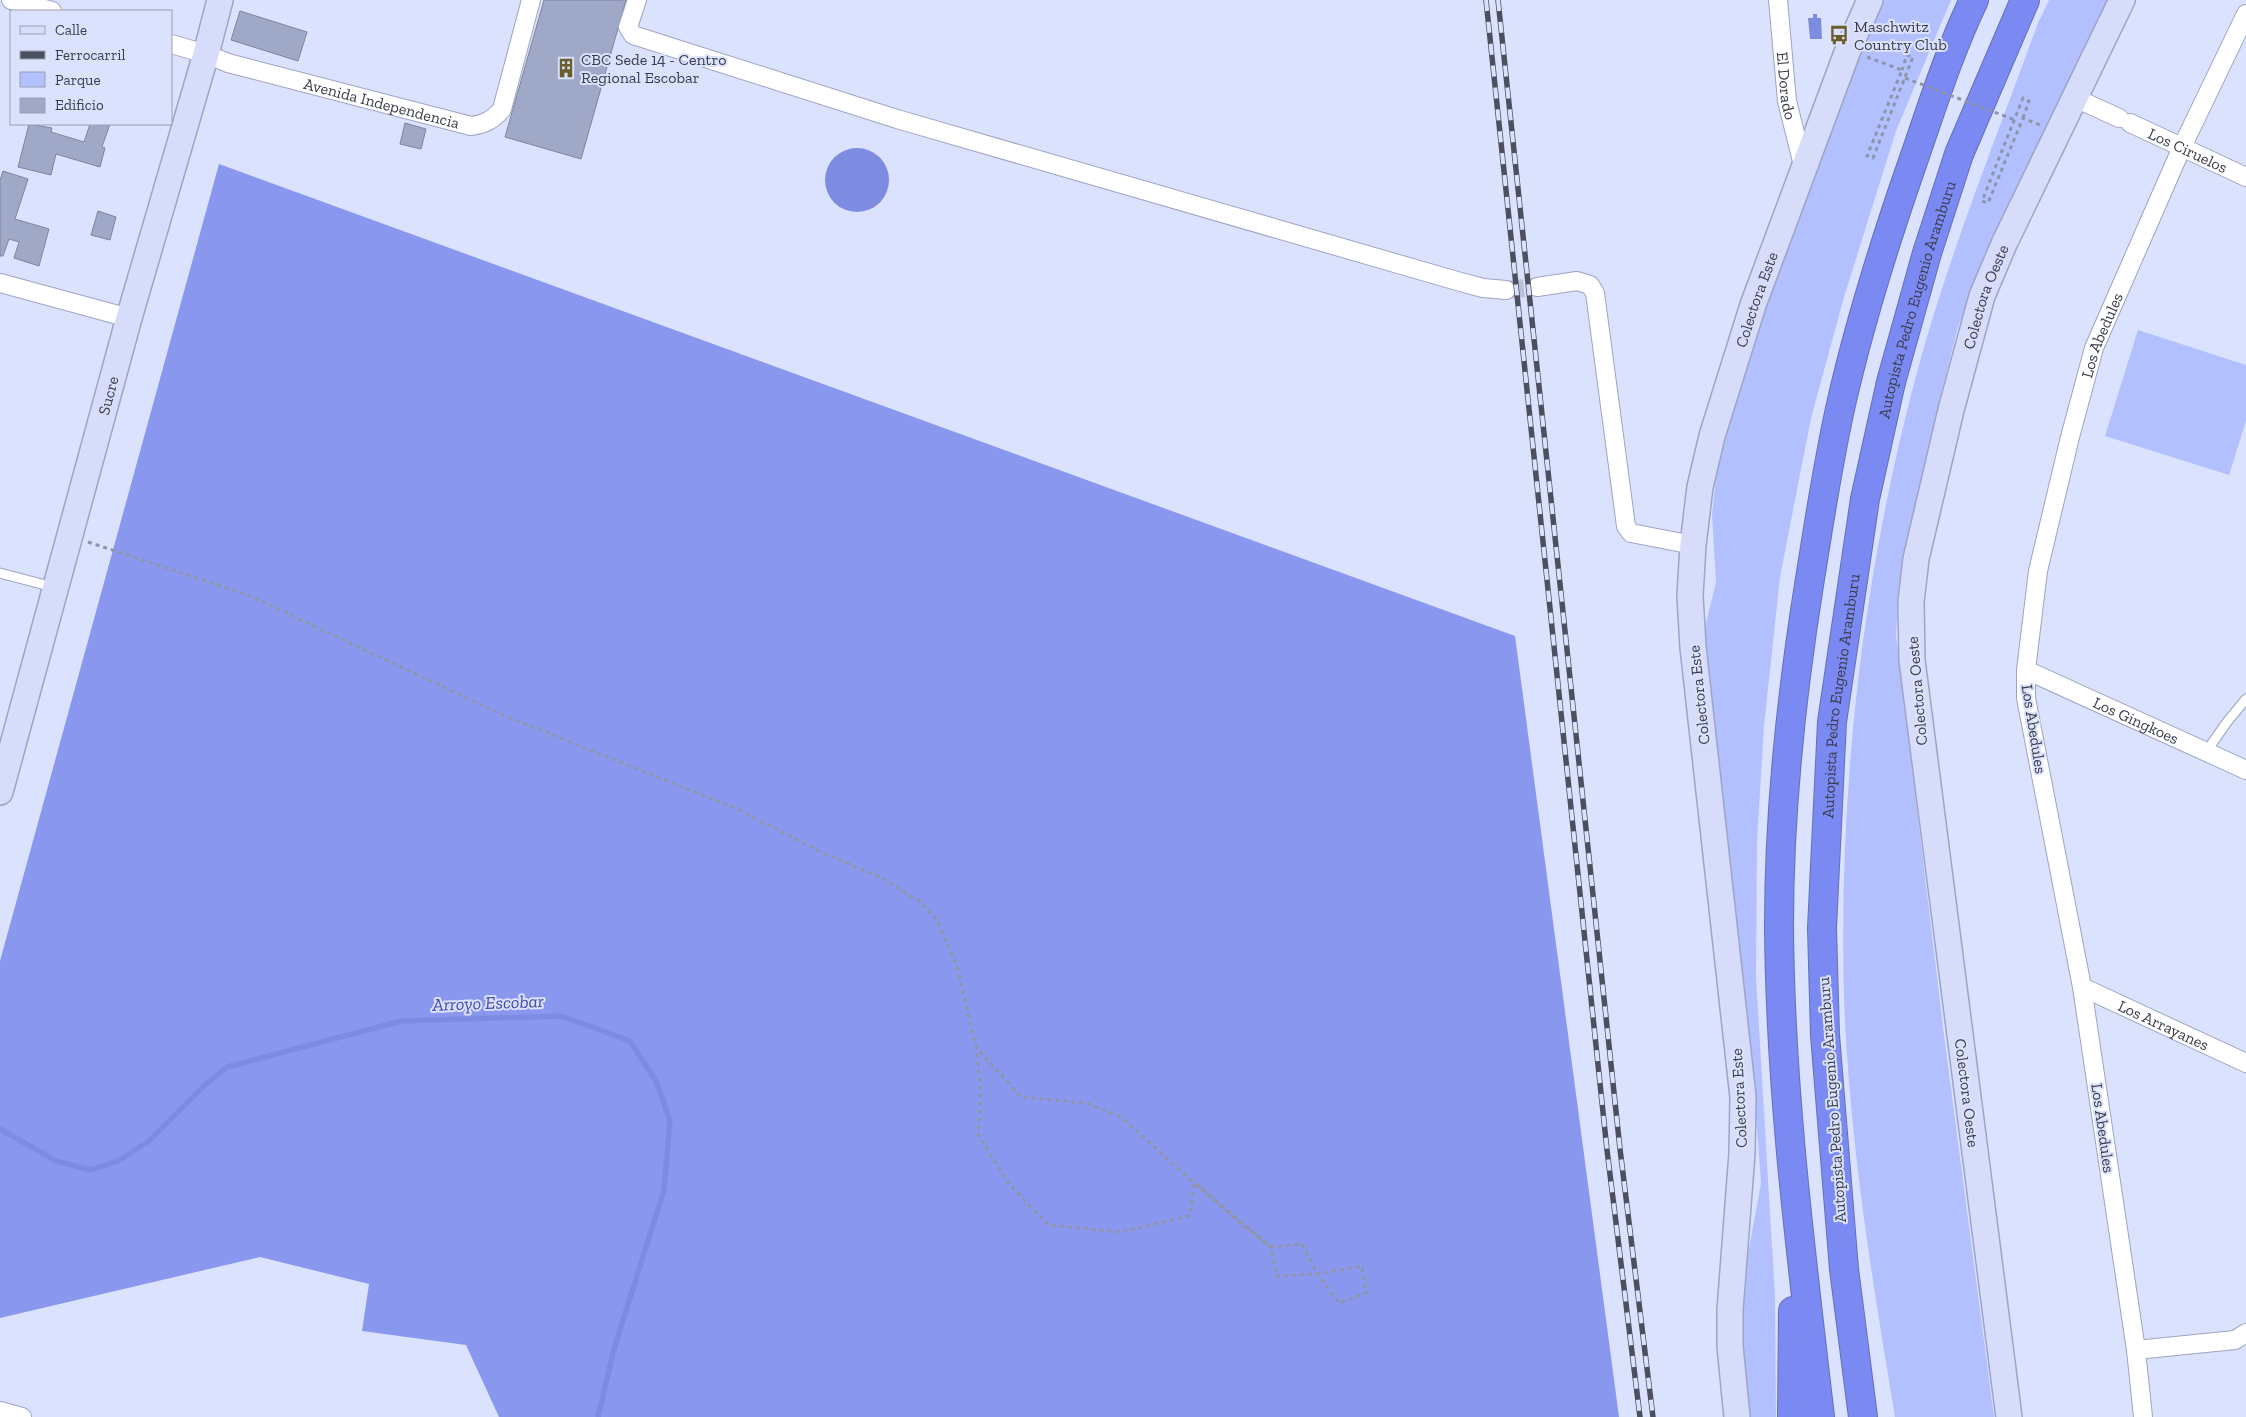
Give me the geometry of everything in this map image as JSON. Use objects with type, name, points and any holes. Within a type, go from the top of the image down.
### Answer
[{"type":"highway","points":[[1820,1417],[1794,1197],[1783,1062],[1779,924],[1783,800],[1790,711],[1822,499],[1842,399],[1884,247],[1963,22],[1974,0]]},
{"type":"highway","name":"Autopista Pedro Eugenio Aramburu","points":[[1863,1417],[1844,1268],[1825,1034],[1822,928],[1832,722],[1865,499],[1891,382],[1927,253],[1960,154],[2024,0]]},
{"type":"highway","points":[[1792,1417],[1794,1197]]},
{"type":"highway","points":[[1844,1268],[1881,1417]]},
{"type":"street","points":[[11,0],[48,10]]},
{"type":"street","name":"Sucre","points":[[0,792],[129,318],[220,0]]},
{"type":"street","name":"Avenida Independencia","points":[[172,44],[206,54],[228,63],[471,126],[494,119],[502,109],[531,0]]},
{"type":"street","points":[[637,0],[628,27],[632,35],[897,119],[1483,288],[1506,290]]},
{"type":"street","name":"El Dorado","points":[[1778,0],[1787,101],[1804,169]]},
{"type":"street","name":"Colectora Este","points":[[1737,1417],[1730,1346],[1730,1310],[1742,1153],[1743,1097],[1694,647],[1690,596],[1692,545],[1700,487],[1712,436],[1753,305],[1848,50],[1870,0]]},
{"type":"street","name":"Colectora Oeste","points":[[2009,1417],[1913,670],[1912,602],[1916,559],[1951,410],[1982,296],[2004,244],[2122,0]]},
{"type":"street","name":"Los Abedules","points":[[2143,1417],[2136,1350],[2082,987],[2026,698],[2026,670],[2038,571],[2070,437],[2094,348],[2182,147],[2246,14]]},
{"type":"street","name":"Los Ciruelos","points":[[2075,98],[2246,177]]},
{"type":"street","points":[[1538,287],[1578,281],[1590,285],[1595,293],[1626,526],[1630,533],[1692,545]]},
{"type":"street","points":[[0,283],[129,318]]},
{"type":"street","name":"Los Gingkoes","points":[[2026,670],[2246,770]]},
{"type":"street","name":"Los Arrayanes","points":[[2082,987],[2246,1063]]},
{"type":"street","points":[[2136,1350],[2235,1340],[2246,1333]]},
{"type":"street","points":[[0,1412],[22,1417]]},
{"type":"lane","points":[[0,573],[56,588]]},
{"type":"lane","points":[[2206,752],[2246,699]]},
{"type":"path","points":[[1848,50],[1902,70]]},
{"type":"path","points":[[1908,55],[1913,57],[1873,158],[1867,156],[1902,70],[1908,55]]},
{"type":"path","points":[[1905,78],[2015,120]]},
{"type":"path","points":[[2023,98],[2029,101],[2023,118],[1988,203],[1982,201],[2023,98]]},
{"type":"path","points":[[2023,118],[2046,127]]},
{"type":"path","points":[[70,536],[248,596],[503,715],[735,808],[823,853],[882,878],[919,901],[937,920],[957,966],[976,1046],[981,1092],[978,1134],[1009,1184],[1048,1225],[1121,1232],[1190,1216],[1195,1183]]},
{"type":"path","points":[[976,1046],[1021,1097],[1086,1103],[1121,1117],[1234,1218],[1271,1247],[1277,1276],[1318,1274],[1362,1266],[1366,1293],[1339,1303],[1318,1274],[1302,1244],[1271,1247]]},
{"type":"green space","points":[[1880,0],[1951,0],[1896,131],[1844,297],[1811,418],[1780,577],[1764,726],[1757,841],[1756,978],[1775,1296],[1776,1417],[1747,1417],[1740,1330],[1747,1259],[1761,1183],[1757,1127],[1701,644],[1716,582],[1712,514],[1716,477],[1752,334]]},
{"type":"green space","points":[[2049,0],[2109,0],[1984,255],[1958,327],[1939,402],[1899,585],[1896,635],[1944,1035],[1994,1417],[1895,1417],[1870,1261],[1856,1156],[1844,998],[1843,917],[1846,836],[1859,673],[1870,592],[1884,512],[1922,354],[1948,270],[1977,188],[2038,23]]},
{"type":"green space","points":[[2138,330],[2246,365],[2246,421],[2229,475],[2105,436]]},
{"type":"shaded area","points":[[1813,14],[1817,14],[1817,18],[1821,18],[1822,39],[1810,39],[1808,18],[1813,18]]},
{"type":"shaded area","points":[[851,148],[863,148],[880,157],[887,168],[889,180],[887,192],[880,203],[863,212],[851,212],[839,207],[830,198],[825,186],[825,174],[830,162],[839,153]]},
{"type":"shaded area","points":[[219,164],[1515,636],[1619,1417],[499,1417],[466,1345],[362,1331],[369,1284],[260,1257],[0,1318],[0,961]]},
{"type":"building","name":"CBC Sede 14 - Centro Regional Escobar","points":[[544,0],[626,0],[581,159],[505,137]]},
{"type":"building","points":[[240,11],[307,32],[298,61],[231,40]]},
{"type":"building","points":[[405,123],[426,129],[421,149],[400,144]]},
{"type":"building","points":[[29,125],[52,128],[51,132],[84,142],[90,125],[110,125],[102,147],[105,148],[100,167],[56,154],[51,175],[18,167]]},
{"type":"building","points":[[3,171],[28,179],[15,219],[49,229],[39,266],[14,258],[19,242],[9,239],[3,256],[0,256],[0,180]]},
{"type":"building","points":[[98,211],[116,217],[110,240],[91,235]]},
{"type":"waterway","name":"Arroyo Escobar","points":[[0,1129],[56,1161],[91,1170],[118,1161],[149,1141],[204,1086],[227,1067],[401,1021],[561,1016],[630,1041],[656,1081],[670,1120],[664,1190],[614,1349],[598,1417]]},
{"type":"tunnel","points":[[1506,290],[1537,287]]},
{"type":"railway","points":[[1486,0],[1607,1150],[1640,1417]]},
{"type":"railway","points":[[1498,0],[1620,1149],[1653,1417]]},
{"type":"place","name":"Maschwitz Country Club","points":[[1839,35]]},
{"type":"place","name":"CBC Sede 14 - Centro Regional Escobar","points":[[566,68]]}]
